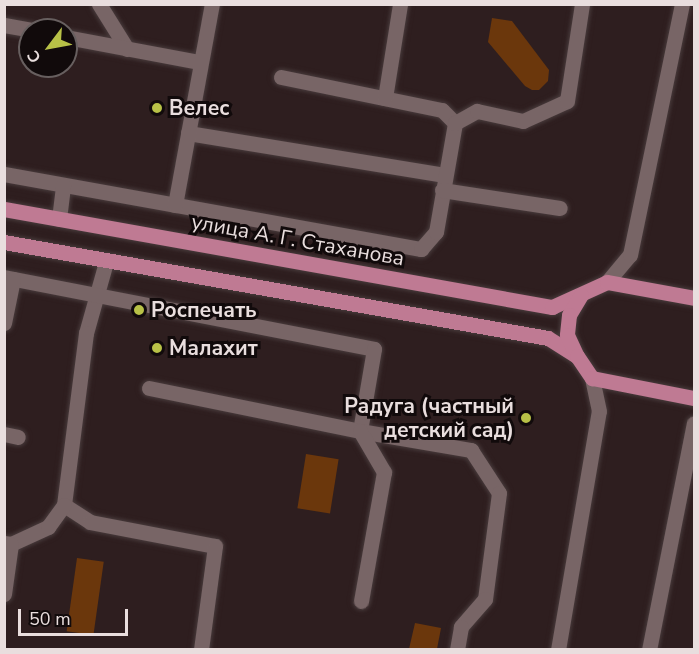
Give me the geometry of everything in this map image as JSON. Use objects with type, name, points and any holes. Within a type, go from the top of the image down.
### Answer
[{"type":"main road","name":"улица А. Г. Стаханова","points":[[4,209],[552,307],[607,282]]},
{"type":"main road","points":[[4,242],[106,262],[548,338],[577,356]]},
{"type":"main road","points":[[607,282],[694,298]]},
{"type":"main road","points":[[581,295],[569,315],[567,335],[577,356],[592,378],[694,398]]},
{"type":"street","points":[[99,4],[127,49]]},
{"type":"street","points":[[175,205],[212,4]]},
{"type":"street","points":[[385,98],[400,4]]},
{"type":"street","points":[[455,123],[477,111],[523,121],[567,101],[582,4]]},
{"type":"street","points":[[607,282],[630,255],[682,4]]},
{"type":"street","points":[[78,39],[200,62]]},
{"type":"street","points":[[282,77],[442,110],[455,123]]},
{"type":"street","points":[[4,174],[421,249],[436,232],[455,123]]},
{"type":"street","points":[[188,133],[560,208]]},
{"type":"street","points":[[59,219],[63,184]]},
{"type":"street","points":[[4,594],[8,543],[48,527],[64,504],[86,333],[106,262]]},
{"type":"street","points":[[4,323],[9,278],[374,349],[360,431],[384,472],[361,602]]},
{"type":"street","points":[[558,650],[599,411],[592,378]]},
{"type":"street","points":[[149,388],[360,431],[471,450],[499,493],[485,599],[461,627],[457,650]]},
{"type":"street","points":[[649,650],[694,423]]},
{"type":"street","points":[[64,504],[90,522],[215,546],[201,650]]},
{"type":"shaded area","points":[[492,18],[512,21],[549,70],[548,81],[539,90],[532,90],[525,86],[488,42]]},
{"type":"shaded area","points":[[306,454],[339,459],[330,513],[297,508]]},
{"type":"shaded area","points":[[77,558],[104,562],[93,635],[67,631]]},
{"type":"shaded area","points":[[415,623],[441,628],[437,649],[409,649]]},
{"type":"place","name":"Велес","points":[[157,108]]},
{"type":"place","name":"Роспечать","points":[[139,310]]},
{"type":"place","name":"Малахит","points":[[157,348]]},
{"type":"place","name":"Радуга (частный детский сад)","points":[[526,418]]}]
